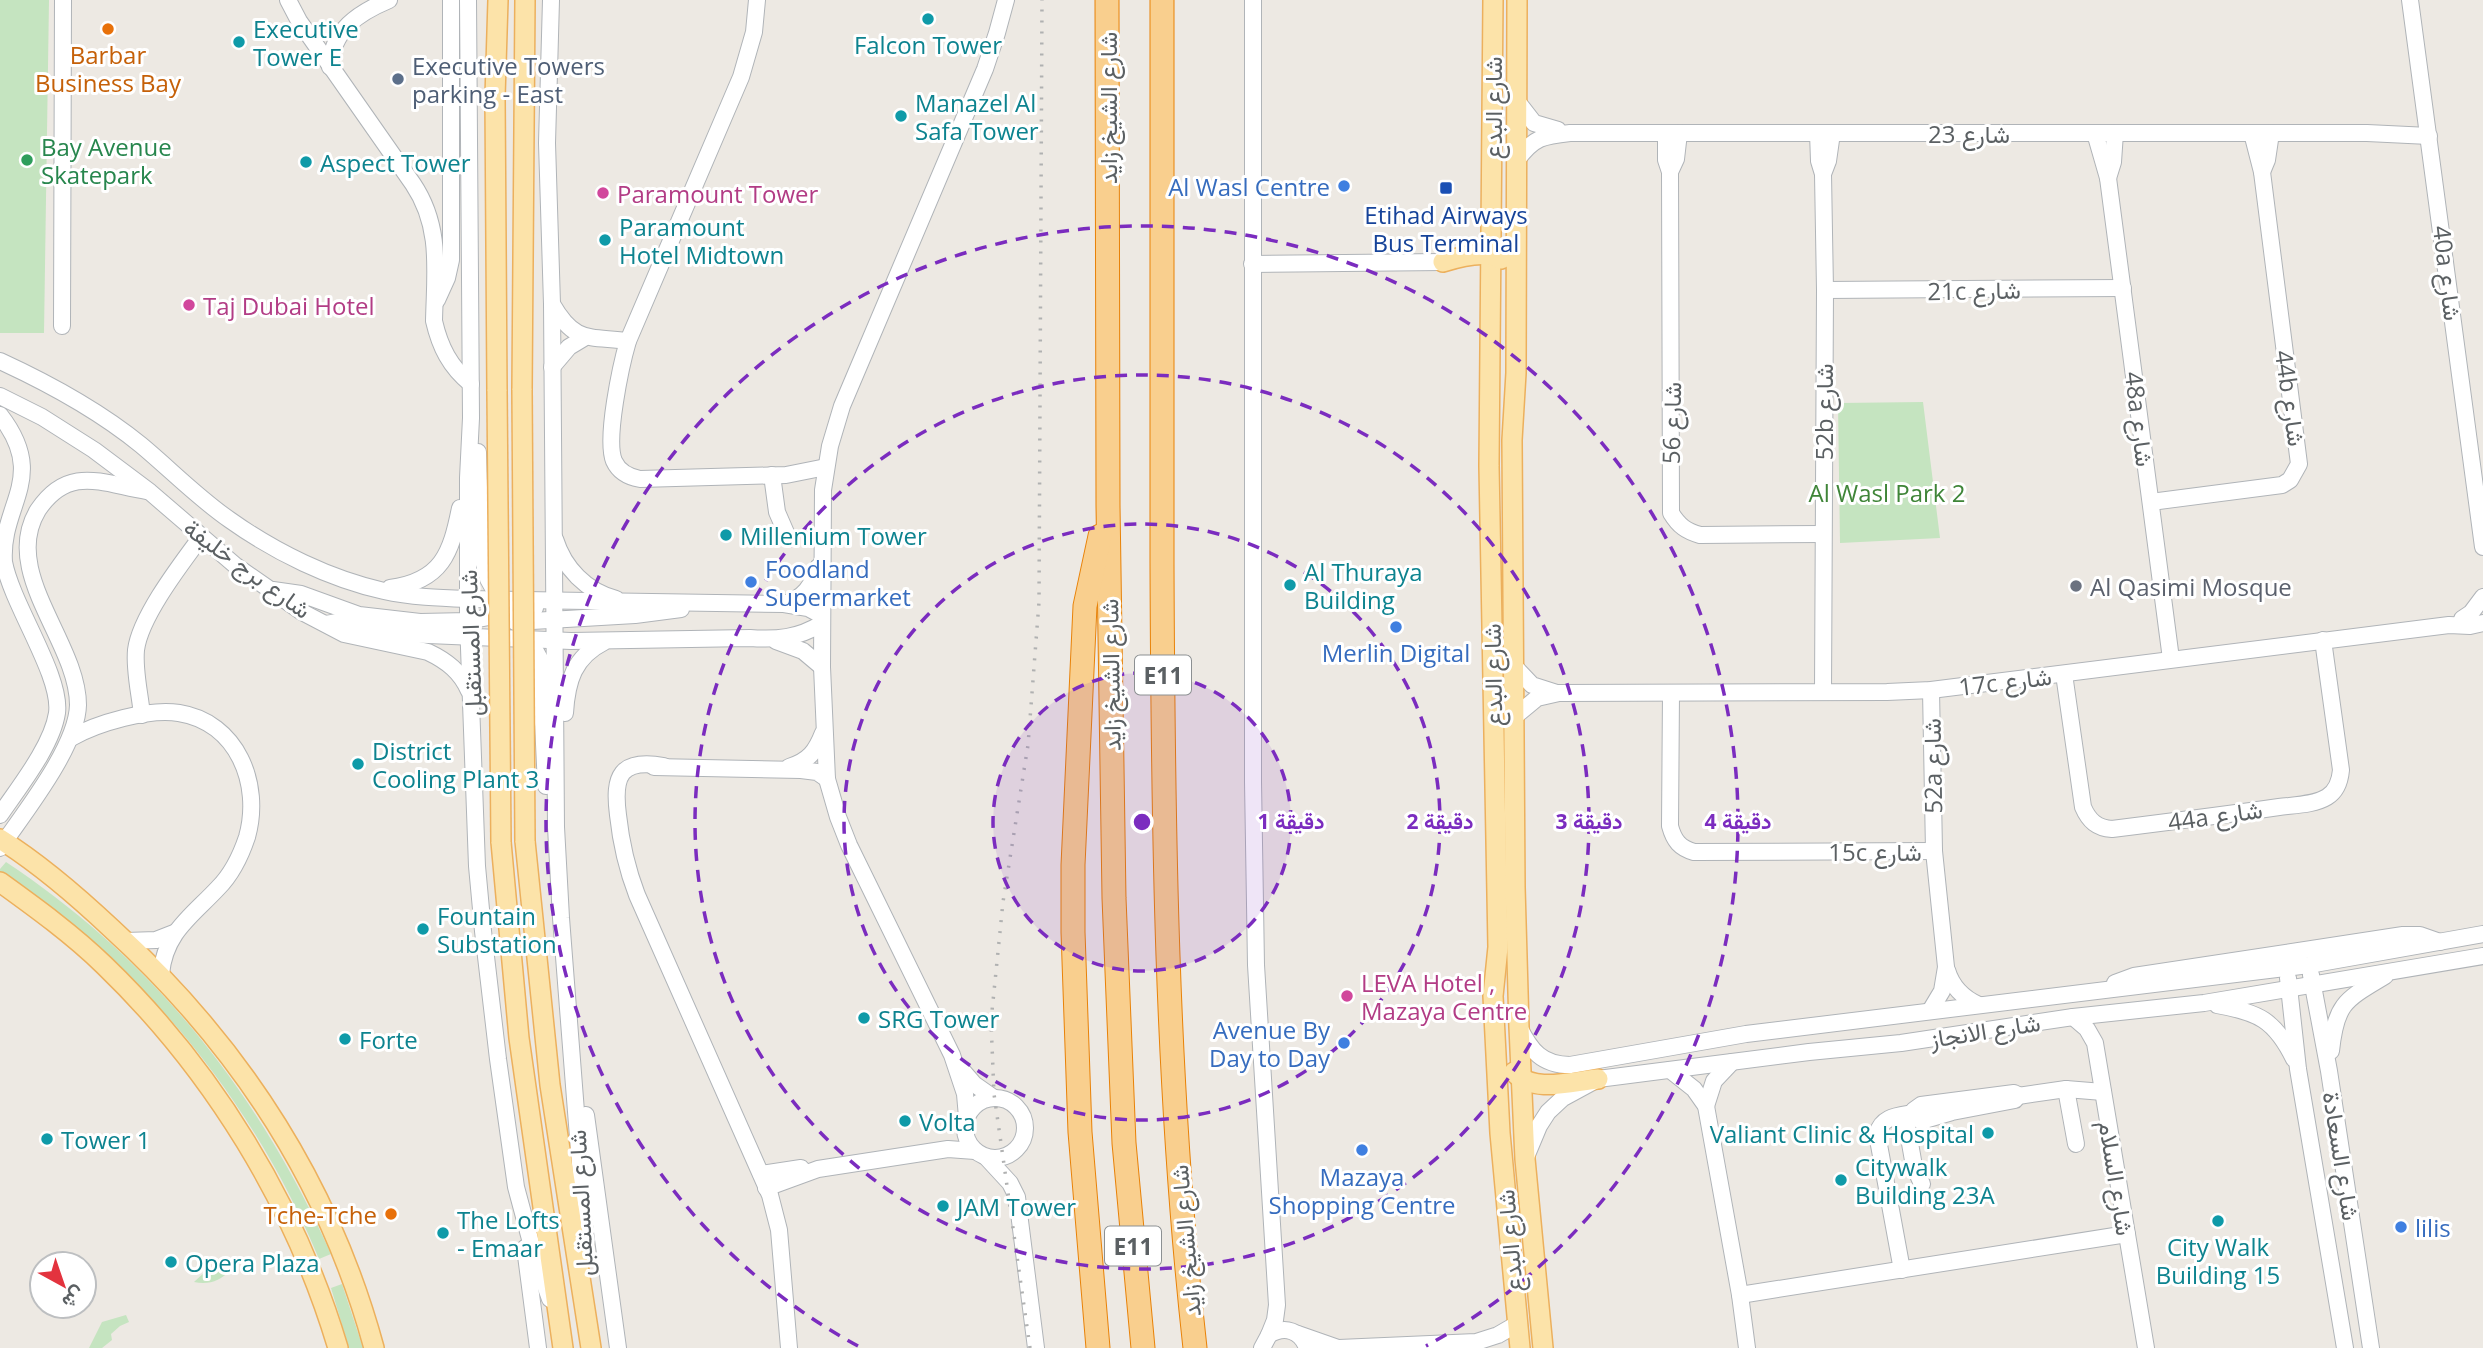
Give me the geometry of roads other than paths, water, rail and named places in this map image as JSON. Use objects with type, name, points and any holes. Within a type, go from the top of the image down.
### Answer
[{"type":"highway","name":"شارع الشيخ زايد","points":[[1107,0],[1108,505],[1114,898],[1126,1175],[1143,1348]]},
{"type":"highway","name":"شارع الشيخ زايد","points":[[1162,0],[1166,881],[1181,1189],[1195,1348]]},
{"type":"highway","points":[[1098,1348],[1077,1079],[1073,865],[1085,606],[1108,505]]},
{"type":"highway","points":[[1092,1348],[1094,1312]]},
{"type":"main road","name":"شارع المستقبل","points":[[498,0],[495,97],[501,842],[519,1038],[563,1348]]},
{"type":"main road","name":"شارع المستقبل","points":[[526,0],[522,390],[526,841],[548,1073],[591,1348]]},
{"type":"main road","name":"شارع البدع","points":[[1493,0],[1489,466],[1498,947],[1493,996],[1500,1133],[1520,1348]]},
{"type":"main road","name":"شارع البدع","points":[[1517,0],[1516,373],[1512,440],[1513,718],[1519,1027],[1525,1159],[1543,1348]]},
{"type":"main road","points":[[1443,262],[1492,254],[1505,265],[1507,344],[1516,373]]},
{"type":"main road","points":[[1443,262],[1472,268],[1485,279],[1491,295]]},
{"type":"main road","points":[[1,843],[69,891],[161,974],[205,1023],[245,1075],[293,1152],[328,1219],[348,1265],[374,1348]]},
{"type":"main road","points":[[0,882],[48,917],[103,964],[152,1016],[215,1096],[253,1154],[296,1236],[314,1278],[338,1348]]},
{"type":"main road","points":[[1498,947],[1503,971],[1507,1054],[1510,1065],[1522,1080],[1544,1084],[1598,1079]]},
{"type":"street","points":[[62,326],[63,0]]},
{"type":"street","points":[[288,0],[330,67],[428,209],[435,237],[434,321],[441,346],[452,365],[471,384]]},
{"type":"street","points":[[330,67],[333,45],[364,0]]},
{"type":"street","points":[[345,27],[371,8],[389,0]]},
{"type":"street","points":[[435,304],[447,278],[451,260],[451,0]]},
{"type":"street","name":"شارع المستقبل","points":[[468,0],[471,384],[468,599],[477,866],[498,1059],[516,1186],[534,1254],[559,1319]]},
{"type":"street","name":"شارع المستقبل","points":[[551,0],[547,143],[552,304],[556,827],[582,1189],[585,1316]]},
{"type":"street","points":[[757,0],[754,32],[741,76],[627,346],[619,379],[614,424],[621,453],[629,465],[642,472],[663,477],[779,475],[826,467]]},
{"type":"street","points":[[1006,0],[985,69],[842,406],[826,467],[823,490],[822,667],[827,779],[838,817],[849,845],[952,1055],[962,1083],[967,1119],[965,1132],[969,1142],[1010,1182],[1017,1198],[1036,1348]]},
{"type":"street","points":[[1253,0],[1253,782],[1256,965],[1276,1315],[1265,1342]]},
{"type":"street","name":"40a شارع","points":[[2410,0],[2477,447],[2483,547]]},
{"type":"street","name":"شارع 23","points":[[1517,101],[1534,123],[1570,133]]},
{"type":"street","name":"شارع 23","points":[[1517,160],[1534,140],[1546,135],[1570,133],[2367,133],[2428,130]]},
{"type":"street","name":"شارع 56","points":[[1672,133],[1676,159],[1670,172],[1671,513],[1678,524],[1700,535],[1822,534]]},
{"type":"street","name":"52b شارع","points":[[1823,692],[1823,174],[1828,161],[1825,133]]},
{"type":"street","name":"48a شارع","points":[[2095,133],[2108,178],[2171,659]]},
{"type":"street","name":"48a شارع","points":[[2108,178],[2113,162],[2115,133]]},
{"type":"street","name":"44b شارع","points":[[2151,502],[2273,487],[2290,480],[2297,472],[2300,455],[2262,172],[2252,133]]},
{"type":"street","name":"44b شارع","points":[[2262,172],[2267,160],[2271,133]]},
{"type":"street","points":[[1252,264],[1443,262]]},
{"type":"street","name":"21c شارع","points":[[1825,290],[2123,288]]},
{"type":"street","points":[[552,304],[562,320],[588,339],[627,346]]},
{"type":"street","points":[[552,367],[569,347],[588,339]]},
{"type":"street","name":"شارع برج خليفة","points":[[0,361],[49,384],[105,418],[139,443],[209,505],[253,536],[313,565],[369,587],[396,593],[468,599],[784,604],[808,608],[821,620],[799,635],[774,640],[555,640],[469,629],[384,631],[343,621],[327,624],[302,612],[236,566],[150,492],[70,434],[0,396]]},
{"type":"street","points":[[0,415],[16,444],[21,471],[18,492],[4,532],[4,564],[0,580]]},
{"type":"street","points":[[471,418],[479,463],[481,553],[488,579],[507,619],[534,648],[540,659],[545,776],[556,827]]},
{"type":"street","points":[[779,475],[823,490]]},
{"type":"street","points":[[779,475],[777,512],[787,534]]},
{"type":"street","points":[[1,843],[71,738],[78,705],[71,671],[29,573],[27,532],[40,507],[62,486],[76,481],[88,478],[150,492]]},
{"type":"street","points":[[369,587],[402,586],[422,578],[439,565],[454,539],[468,478]]},
{"type":"street","points":[[552,524],[558,546],[576,575],[602,594],[632,601]]},
{"type":"street","points":[[142,715],[136,662],[138,639],[147,617],[201,537]]},
{"type":"street","points":[[784,604],[798,598],[810,587],[821,558]]},
{"type":"street","points":[[0,815],[46,744],[58,711],[51,677],[23,617],[4,564]]},
{"type":"street","points":[[271,589],[301,594],[359,615],[469,629],[554,602]]},
{"type":"street","points":[[2483,597],[2471,612],[2457,623],[2483,637]]},
{"type":"street","points":[[468,599],[555,640]]},
{"type":"street","points":[[507,619],[660,613],[715,603]]},
{"type":"street","points":[[0,604],[15,609],[23,617]]},
{"type":"street","name":"17c شارع","points":[[1513,718],[1537,698],[1559,693],[1931,690],[2457,623],[2483,617]]},
{"type":"street","name":"17c شارع","points":[[2457,623],[2483,623]]},
{"type":"street","points":[[327,624],[344,635],[428,652],[439,657],[456,670],[471,696]]},
{"type":"street","points":[[774,640],[803,651],[822,667]]},
{"type":"street","name":"44a شارع","points":[[2063,674],[2083,807],[2091,821],[2112,829],[2318,801],[2328,797],[2340,780],[2341,770],[2323,640]]},
{"type":"street","points":[[555,759],[562,743],[570,677],[583,656],[607,641]]},
{"type":"street","name":"17c شارع","points":[[1514,666],[1532,685],[1559,693]]},
{"type":"street","name":"52a شارع","points":[[1931,690],[1934,851],[1946,967],[1949,977],[1961,994],[1979,1005]]},
{"type":"street","name":"15c شارع","points":[[1671,693],[1670,826],[1677,844],[1685,850],[1934,851]]},
{"type":"street","points":[[78,705],[94,718],[115,722]]},
{"type":"street","points":[[71,738],[92,728],[142,715],[178,713],[211,725],[231,742],[240,755],[250,784],[251,817],[247,834],[234,867],[220,886],[174,933],[164,952],[161,974]]},
{"type":"street","points":[[784,769],[799,764],[814,753],[824,729]]},
{"type":"street","points":[[789,1348],[779,1230],[764,1181],[637,895],[624,855],[618,814],[621,795],[628,780],[642,770],[664,766],[784,769],[817,772],[827,779]]},
{"type":"street","points":[[126,941],[156,940],[174,933]]},
{"type":"street","name":"شارع الانجاز","points":[[1519,1027],[1535,1054],[1557,1065],[1570,1065],[1746,1034],[2309,965],[2483,934]]},
{"type":"street","name":"شارع الانجاز","points":[[2102,991],[2134,976],[2403,935],[2420,935],[2443,943]]},
{"type":"street","name":"شارع الانجاز","points":[[1525,1159],[1548,1112],[1563,1098],[1598,1079],[1901,1043],[2073,1017],[2204,1003],[2483,956]]},
{"type":"street","name":"شارع السعادة","points":[[2309,965],[2329,1071],[2371,1348]]},
{"type":"street","name":"52a شارع","points":[[1930,1011],[1942,991],[1946,967]]},
{"type":"street","name":"شارع السعادة","points":[[2286,968],[2298,1069],[2345,1348]]},
{"type":"street","points":[[2329,1071],[2332,1033],[2341,1008],[2354,994],[2393,971]]},
{"type":"street","points":[[2204,1003],[2249,1011],[2261,1016],[2281,1034],[2298,1069]]},
{"type":"street","name":"شارع السلام","points":[[2073,1017],[2092,1035],[2146,1348]]},
{"type":"street","points":[[570,1040],[585,1112],[618,1348]]},
{"type":"street","points":[[764,1181],[818,1169],[948,1149],[996,1158],[1015,1150],[1025,1132],[1024,1122],[1013,1105],[994,1098],[965,1075],[952,1055]]},
{"type":"street","points":[[1706,1105],[1714,1081],[1732,1062]]},
{"type":"street","points":[[1670,1070],[1694,1089],[1706,1105],[1747,1348]]},
{"type":"street","points":[[2070,1088],[2080,1144]]},
{"type":"street","points":[[1902,1270],[1877,1135],[1880,1125],[1887,1118],[1910,1114],[1921,1105],[2014,1093],[2018,1096],[2070,1088],[2103,1093]]},
{"type":"street","points":[[929,1152],[949,1138],[978,1104],[994,1098]]},
{"type":"street","points":[[1910,1114],[1914,1166],[1922,1184]]},
{"type":"street","points":[[516,1186],[538,1348]]},
{"type":"street","points":[[1740,1295],[2127,1234]]},
{"type":"street","points":[[1275,1282],[1284,1315],[1299,1338]]},
{"type":"street","points":[[1265,1342],[1280,1330],[1299,1338],[1339,1348],[1476,1342],[1498,1335],[1517,1324]]},
{"type":"street","points":[[1476,1342],[1497,1348]]},
{"type":"railway","points":[[1030,1348],[994,1094],[991,1021],[1003,902],[1028,745],[1039,602],[1042,0]]},
{"type":"place","name":"Falcon Tower","points":[[928,19]]},
{"type":"place","name":"Barbar Business Bay","points":[[108,29]]},
{"type":"place","name":"Executive Tower E","points":[[239,42]]},
{"type":"place","name":"Executive Towers parking - East","points":[[398,79]]},
{"type":"place","name":"Manazel Al Safa Tower","points":[[901,116]]},
{"type":"place","name":"Bay Avenue Skatepark","points":[[27,160]]},
{"type":"place","name":"Aspect Tower","points":[[306,162]]},
{"type":"place","name":"Al Wasl Centre","points":[[1344,186]]},
{"type":"place","name":"Etihad Airways Bus Terminal","points":[[1446,188]]},
{"type":"place","name":"Paramount Tower","points":[[603,193]]},
{"type":"place","name":"Paramount Hotel Midtown","points":[[605,240]]},
{"type":"place","name":"Taj Dubai Hotel","points":[[189,305]]},
{"type":"place","name":"Millenium Tower","points":[[726,535]]},
{"type":"place","name":"Foodland Supermarket","points":[[751,582]]},
{"type":"place","name":"Al Thuraya Building","points":[[1290,585]]},
{"type":"place","name":"Al Qasimi Mosque","points":[[2076,586]]},
{"type":"place","name":"Merlin Digital","points":[[1396,627]]},
{"type":"place","name":"District Cooling Plant 3","points":[[358,764]]},
{"type":"place","name":"Fountain Substation","points":[[423,929]]},
{"type":"place","name":"LEVA Hotel , Mazaya Centre","points":[[1347,996]]},
{"type":"place","name":"SRG Tower","points":[[864,1018]]},
{"type":"place","name":"Forte","points":[[345,1039]]},
{"type":"place","name":"Avenue By Day to Day","points":[[1344,1043]]},
{"type":"place","name":"Volta","points":[[905,1121]]},
{"type":"place","name":"Valiant Clinic & Hospital","points":[[1988,1133]]},
{"type":"place","name":"Tower 1","points":[[47,1139]]},
{"type":"place","name":"Mazaya Shopping Centre","points":[[1362,1150]]},
{"type":"place","name":"Citywalk Building 23A","points":[[1841,1180]]},
{"type":"place","name":"JAM Tower","points":[[943,1206]]},
{"type":"place","name":"Tche-Tche","points":[[391,1214]]},
{"type":"place","name":"City Walk Building 15","points":[[2218,1221]]},
{"type":"place","name":"lilis","points":[[2401,1227]]},
{"type":"place","name":"The Lofts - Emaar","points":[[443,1233]]},
{"type":"place","name":"Opera Plaza","points":[[171,1262]]},
{"type":"park label","name":"Al Wasl Park 2","points":[[1887,492]]}]
